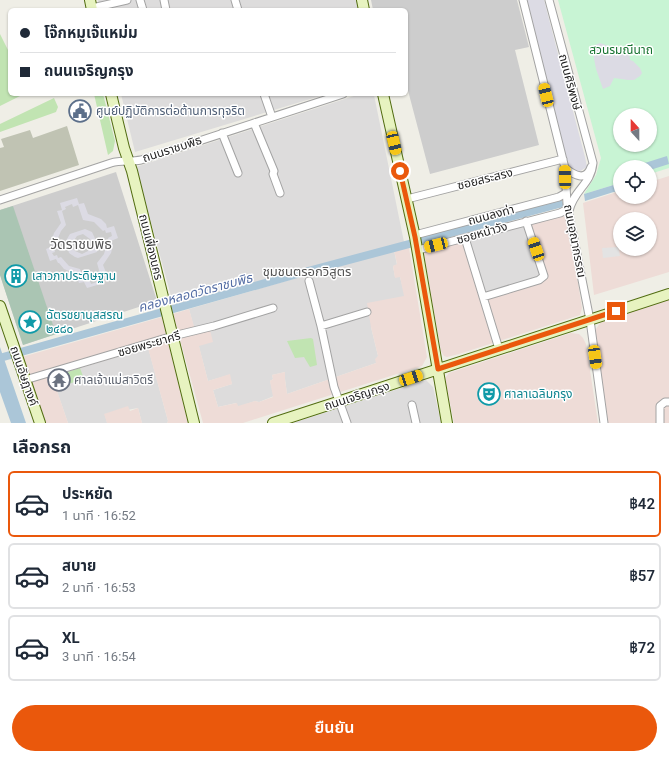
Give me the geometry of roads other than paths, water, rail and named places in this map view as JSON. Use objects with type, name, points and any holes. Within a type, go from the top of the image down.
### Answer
[{"type":"main road","name":"ถนนเฟื่องนคร","points":[[112,96],[128,162],[132,171],[194,423]]},
{"type":"main road","points":[[383,96],[416,242],[447,423]]},
{"type":"main road","name":"ถนนเจริญกรุง","points":[[273,423],[669,294]]},
{"type":"main road","name":"ถนนอัษฎางค์","points":[[0,306],[40,423]]},
{"type":"street","points":[[91,6],[127,0]]},
{"type":"street","name":"ถนนอุณากรรณ","points":[[523,0],[565,168],[566,193],[590,320],[604,423]]},
{"type":"street","name":"ถนนศิริพงษ์","points":[[549,0],[593,163]]},
{"type":"street","points":[[265,96],[272,117]]},
{"type":"street","name":"ถนนราชบพิธ","points":[[0,200],[118,161],[128,162],[141,160],[337,96]]},
{"type":"street","points":[[254,123],[274,171],[273,174],[280,194]]},
{"type":"street","points":[[222,133],[238,173]]},
{"type":"street","name":"ซอยสระสรง","points":[[407,198],[563,159]]},
{"type":"street","points":[[565,168],[574,176],[579,177],[590,171],[593,163]]},
{"type":"street","points":[[569,210],[574,197],[590,177],[593,163]]},
{"type":"street","name":"ถนนลงท่า","points":[[416,242],[559,197],[566,193]]},
{"type":"street","name":"ซอยหน้าวัง","points":[[416,242],[465,238],[569,210]]},
{"type":"street","points":[[483,297],[543,278],[544,274],[526,221]]},
{"type":"street","points":[[465,238],[499,349]]},
{"type":"street","points":[[309,281],[321,326],[334,387],[347,423]]},
{"type":"street","name":"ซอยพระยาศรี","points":[[25,380],[173,336],[236,320],[240,317],[272,308]]},
{"type":"street","points":[[321,326],[367,312]]},
{"type":"street","points":[[660,423],[660,406],[665,402],[669,402]]},
{"type":"street","points":[[412,405],[416,423]]},
{"type":"water","points":[[667,156],[669,164],[657,168],[657,160],[654,160]]},
{"type":"water","points":[[613,185],[613,192],[585,201],[584,194]]},
{"type":"water","points":[[0,347],[26,423],[11,423],[0,392]]},
{"type":"waterway","name":"คลองหลอดวัดราชบพิธ","points":[[0,358],[308,271],[559,204]]},
{"type":"place","name":"ศูนย์ปฏิบัติการต่อต้านการทุจริต","points":[[80,111]]},
{"type":"place","name":"เสาวภาประดิษฐาน","points":[[16,276]]},
{"type":"place","name":"ฉัตรชยานุสสรณ ๒๔๘๐","points":[[30,322]]},
{"type":"place","name":"ศาลเจ้าแม่สาวิตรี","points":[[59,380]]},
{"type":"place","name":"ศาลาเฉลิมกรุง","points":[[489,394]]},
{"type":"district","name":"วัดราชบพิธ","points":[[81,244]]},
{"type":"district","name":"ชุมชนตรอกวิสูตร","points":[[307,271]]},
{"type":"park label","name":"สวนรมณีนาถ","points":[[621,50]]}]
